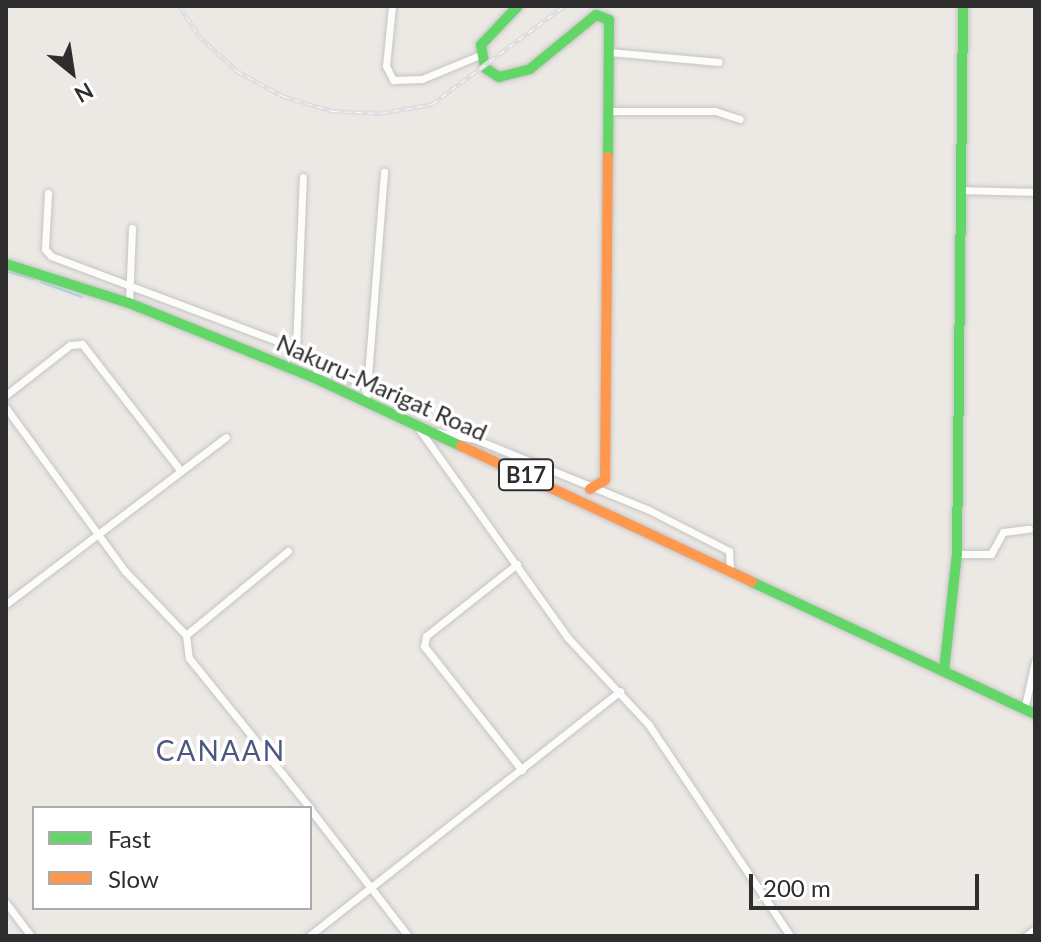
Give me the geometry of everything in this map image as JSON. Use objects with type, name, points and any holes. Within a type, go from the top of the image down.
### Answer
[{"type":"street","points":[[392,6],[386,66],[393,80],[422,79],[480,55]]},
{"type":"street","points":[[518,6],[486,35],[480,55],[490,72],[510,78],[530,69],[596,15],[609,20],[606,494]]},
{"type":"street","points":[[944,671],[957,554],[963,6]]},
{"type":"street","points":[[609,52],[719,62]]},
{"type":"street","points":[[608,111],[715,111],[740,119]]},
{"type":"street","points":[[366,401],[371,389],[384,172]]},
{"type":"street","points":[[296,348],[303,177]]},
{"type":"street","points":[[960,190],[1035,192]]},
{"type":"street","points":[[48,193],[47,253],[296,348],[371,389]]},
{"type":"street","points":[[129,303],[132,228]]},
{"type":"street","name":"Nakuru-Marigat Road","points":[[6,264],[129,303],[317,379],[730,568],[1030,712]]},
{"type":"street","points":[[6,395],[70,345],[82,344],[180,470]]},
{"type":"street","points":[[316,360],[317,379]]},
{"type":"street","points":[[7,413],[125,571],[186,635],[189,658],[308,806]]},
{"type":"street","points":[[417,425],[568,638],[620,691],[683,773],[790,936]]},
{"type":"street","points":[[430,432],[475,439],[606,494],[729,551],[730,568]]},
{"type":"street","points":[[6,604],[226,437]]},
{"type":"street","points":[[590,489],[605,480]]},
{"type":"street","points":[[957,554],[991,554],[1003,532],[1029,529]]},
{"type":"street","points":[[186,635],[288,551]]},
{"type":"street","points":[[517,564],[426,636],[424,646],[522,770]]},
{"type":"street","points":[[1030,712],[1035,661]]},
{"type":"street","points":[[309,936],[374,888],[620,691]]},
{"type":"street","points":[[312,810],[408,936]]},
{"type":"street","points":[[6,903],[31,936]]},
{"type":"street","points":[[1026,936],[1035,929]]},
{"type":"waterway","points":[[6,271],[34,279]]},
{"type":"waterway","points":[[41,282],[82,297]]},
{"type":"railway","points":[[180,6],[199,36],[237,71],[283,96],[332,111],[381,113],[432,104],[564,6]]},
{"type":"traffic: fast","points":[[518,6],[481,45],[485,68],[499,77],[530,69],[596,15],[609,20],[608,157]]},
{"type":"traffic: fast","points":[[944,671],[957,554],[963,6]]},
{"type":"traffic: fast","points":[[6,264],[129,303],[317,379],[461,446]]},
{"type":"traffic: fast","points":[[752,582],[1035,714]]},
{"type":"traffic: slow","points":[[590,489],[605,480],[608,157]]},
{"type":"traffic: slow","points":[[461,446],[752,582]]},
{"type":"district","name":"CANAAN","points":[[221,750]]}]
